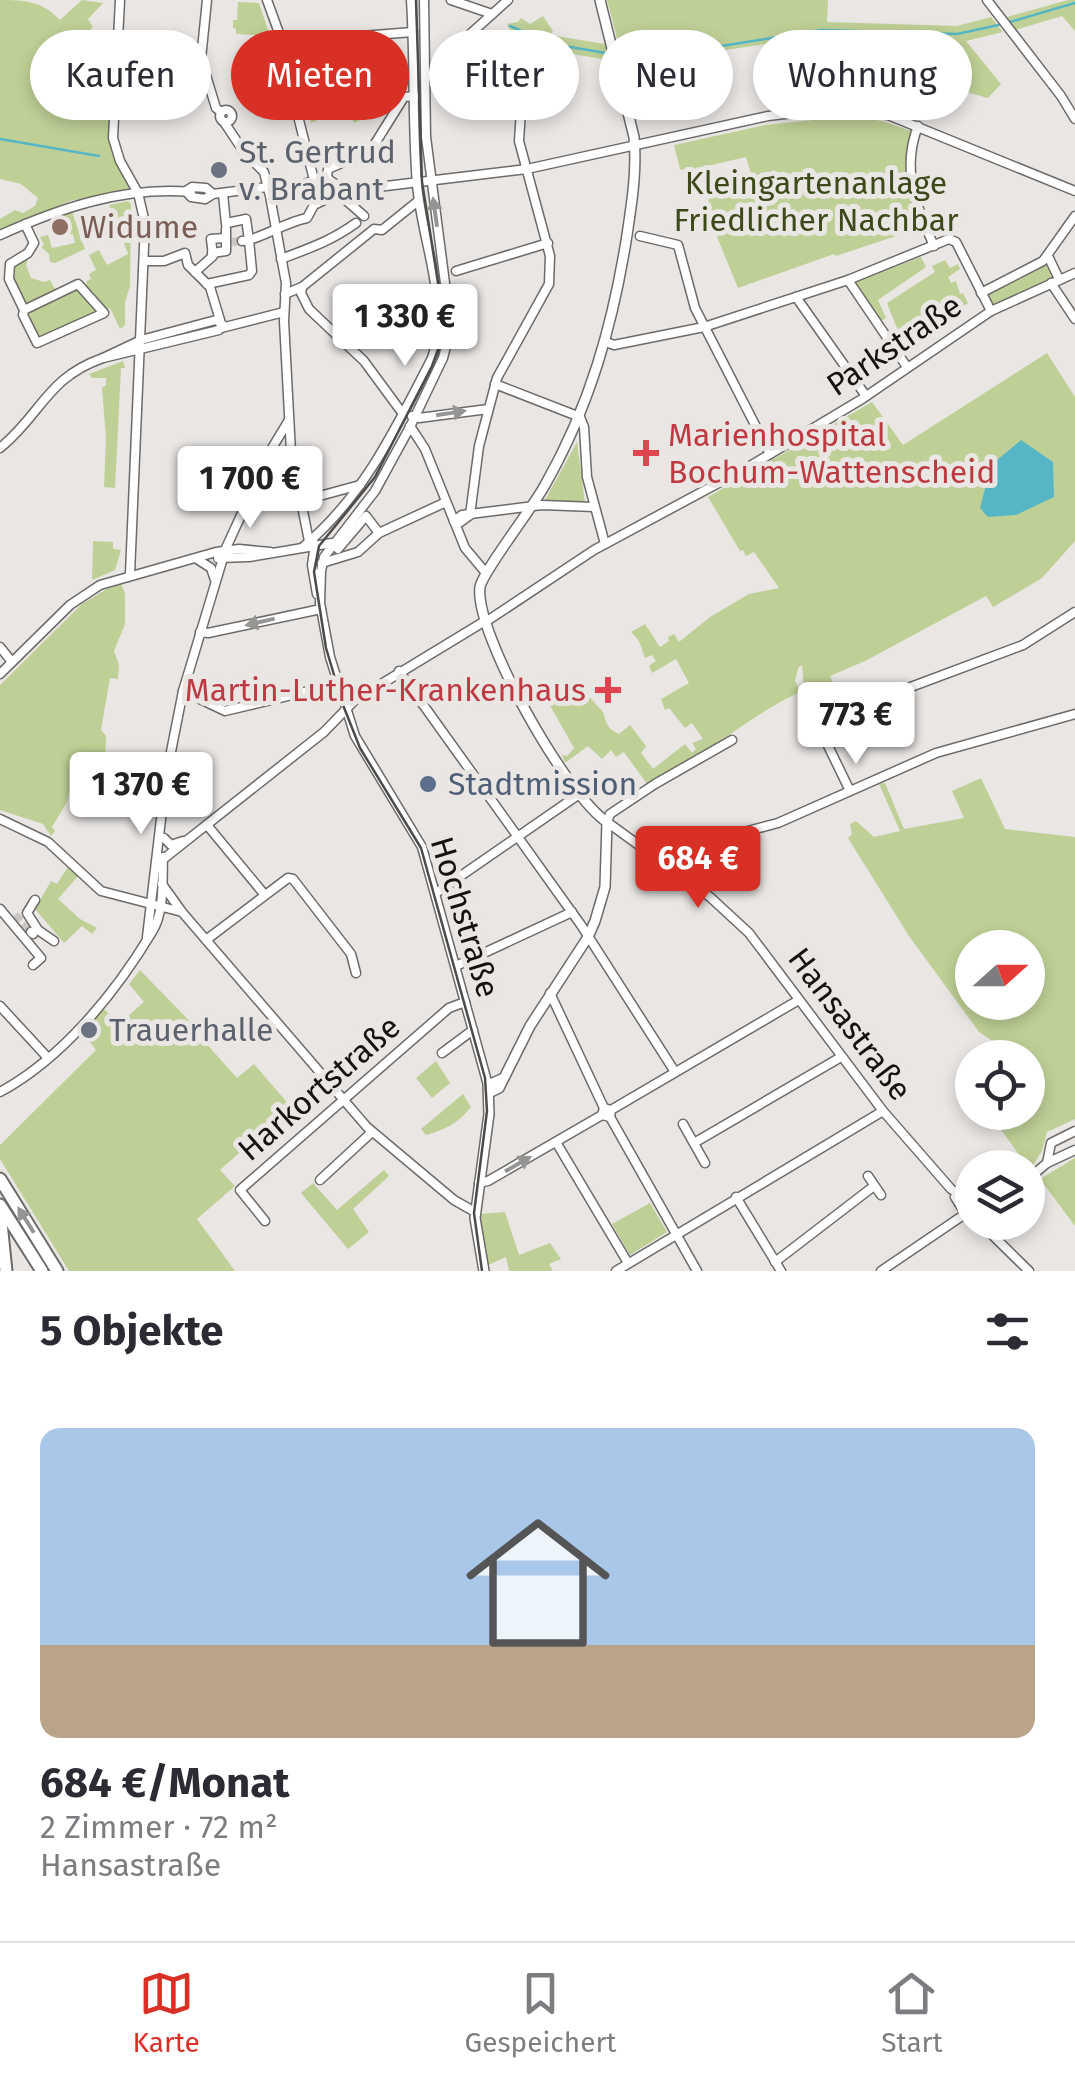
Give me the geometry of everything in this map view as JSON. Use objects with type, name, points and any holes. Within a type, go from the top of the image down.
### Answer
[{"type":"highway","points":[[0,1179],[57,1271]]},
{"type":"highway","points":[[0,1205],[42,1271]]},
{"type":"highway","points":[[0,1213],[6,1271]]},
{"type":"main road","points":[[484,1271],[476,1212],[489,1089],[498,1088],[550,993],[588,937],[605,887],[607,822],[578,795],[544,745],[495,647],[480,598],[486,573],[534,506],[573,434],[606,342],[618,295],[635,187],[635,145],[600,0]]},
{"type":"main road","points":[[486,573],[488,620]]},
{"type":"street","points":[[120,0],[112,134],[144,211],[130,574]]},
{"type":"street","name":"Hochstraße","points":[[207,0],[200,59],[216,108],[244,152],[265,175],[269,192],[285,294],[288,420],[312,565],[338,684],[359,744],[419,840],[489,1089]]},
{"type":"street","points":[[268,0],[278,30]]},
{"type":"street","points":[[309,545],[364,483],[432,358],[440,323],[418,202],[411,0]]},
{"type":"street","points":[[336,546],[375,492],[410,427],[440,364],[450,328],[431,181],[424,92],[424,0]]},
{"type":"street","points":[[451,0],[492,14]]},
{"type":"street","points":[[475,30],[508,0]]},
{"type":"street","points":[[987,0],[1075,119]]},
{"type":"street","points":[[314,180],[294,104],[358,37],[413,32]]},
{"type":"street","points":[[415,96],[404,97],[371,150],[328,169],[327,176],[343,192],[359,220],[374,229],[382,230],[418,202]]},
{"type":"street","points":[[245,240],[272,234],[305,219],[314,206],[343,192],[526,169],[768,116],[844,108],[876,111],[918,126],[1075,191]]},
{"type":"street","points":[[470,515],[477,456],[496,384],[549,284],[548,244],[519,140],[521,120]]},
{"type":"street","points":[[918,126],[912,140],[909,172],[916,205],[934,246]]},
{"type":"street","points":[[0,235],[60,208],[138,193],[189,192],[191,198],[206,199],[218,194],[269,192],[327,176]]},
{"type":"street","points":[[218,194],[227,229]]},
{"type":"street","name":"Parkstraße","points":[[982,293],[1048,256],[1075,216]]},
{"type":"street","points":[[196,272],[213,256],[210,240],[246,220],[245,240],[252,271],[249,275],[207,284]]},
{"type":"street","points":[[281,260],[315,244],[332,242],[359,220]]},
{"type":"street","points":[[25,224],[34,243],[28,253],[10,264],[9,278],[37,343],[104,313],[78,284]]},
{"type":"street","points":[[285,294],[302,287],[374,229]]},
{"type":"street","points":[[640,236],[678,245],[687,286],[704,328],[770,454]]},
{"type":"street","points":[[606,342],[614,345],[704,328],[848,280],[953,239],[991,312]]},
{"type":"street","points":[[456,271],[548,244]]},
{"type":"street","points":[[144,261],[164,262],[185,253],[188,265],[207,284],[221,324]]},
{"type":"street","points":[[1048,256],[1075,319]]},
{"type":"street","name":"Parkstraße","points":[[160,862],[331,726],[346,709],[399,671],[488,620],[605,544],[770,454],[866,396],[991,312],[1075,273]]},
{"type":"street","points":[[24,310],[90,278]]},
{"type":"street","points":[[848,280],[907,367]]},
{"type":"street","points":[[302,287],[309,309],[364,362],[422,443],[468,550],[486,573]]},
{"type":"street","points":[[796,298],[866,396]]},
{"type":"street","points":[[103,358],[140,351],[221,324],[284,312]]},
{"type":"street","points":[[0,448],[56,383],[71,372],[141,340],[171,338]]},
{"type":"street","points":[[496,384],[580,417],[587,476],[605,544]]},
{"type":"street","points":[[403,414],[415,417],[488,410]]},
{"type":"street","points":[[0,1092],[48,1058],[127,974],[151,934],[169,754],[183,690],[215,580],[252,490],[249,470],[288,420]]},
{"type":"street","points":[[573,434],[585,438]]},
{"type":"street","points":[[252,490],[274,501],[355,488],[364,483]]},
{"type":"street","points":[[322,564],[358,552],[378,533],[448,505]]},
{"type":"street","points":[[456,521],[470,515],[534,506],[594,507]]},
{"type":"street","points":[[0,674],[83,594],[100,584],[224,554],[336,546],[366,516],[378,533]]},
{"type":"street","points":[[336,546],[342,559]]},
{"type":"street","name":"Hochstraße","points":[[320,606],[322,564],[336,546]]},
{"type":"street","points":[[193,560],[210,568],[215,580]]},
{"type":"street","points":[[200,632],[208,634],[320,606]]},
{"type":"street","points":[[488,606],[501,610]]},
{"type":"street","points":[[850,790],[819,727],[900,691],[1010,650],[1075,612]]},
{"type":"street","points":[[1,649],[12,662]]},
{"type":"street","points":[[399,671],[572,912],[675,1072]]},
{"type":"street","points":[[183,690],[225,711],[338,684]]},
{"type":"street","points":[[661,860],[669,852],[778,822],[936,752],[1075,714]]},
{"type":"street","points":[[607,822],[610,814],[655,784],[732,740]]},
{"type":"street","points":[[436,893],[578,795]]},
{"type":"street","points":[[156,904],[162,884],[162,818]]},
{"type":"street","points":[[0,819],[48,842],[101,891],[182,912]]},
{"type":"street","name":"Hansastraße","points":[[607,822],[744,927],[883,1111],[955,1193]]},
{"type":"street","points":[[207,825],[264,894]]},
{"type":"street","points":[[164,838],[175,845],[187,840]]},
{"type":"street","points":[[206,940],[283,880],[293,879],[351,954],[356,973]]},
{"type":"street","points":[[162,884],[372,1132],[454,1200],[476,1212]]},
{"type":"street","points":[[35,900],[27,913],[41,958]]},
{"type":"street","points":[[0,908],[32,934],[55,940],[32,965]]},
{"type":"street","points":[[456,966],[572,912]]},
{"type":"street","points":[[550,993],[607,1112],[697,1271]]},
{"type":"street","points":[[479,1183],[797,1000]]},
{"type":"street","name":"Harkortstraße","points":[[265,1222],[240,1190],[450,1008],[465,1002]]},
{"type":"street","points":[[0,1006],[48,1058]]},
{"type":"street","points":[[442,1053],[473,1030]]},
{"type":"street","points":[[694,1143],[841,1057]]},
{"type":"street","points":[[616,1271],[883,1111]]},
{"type":"street","points":[[683,1124],[705,1162]]},
{"type":"street","points":[[1047,1163],[1052,1143],[1075,1131]]},
{"type":"street","points":[[320,1180],[372,1132]]},
{"type":"street","points":[[556,1142],[628,1263]]},
{"type":"street","points":[[1047,1163],[1075,1150]]},
{"type":"street","points":[[868,1176],[881,1195]]},
{"type":"street","points":[[775,1262],[874,1186]]},
{"type":"street","points":[[736,1196],[780,1271]]},
{"type":"street","points":[[882,1271],[955,1224]]},
{"type":"street","name":"Hansastraße","points":[[999,1240],[1029,1271]]},
{"type":"street","points":[[0,1261],[6,1271]]},
{"type":"green space","points":[[0,0],[33,3],[60,20],[82,0],[103,3],[88,19],[93,27],[90,30],[30,30],[30,120],[108,120],[112,152],[129,189],[70,201],[0,232],[0,219],[15,210],[23,213],[35,206],[38,198],[21,184],[0,179]]},
{"type":"green space","points":[[607,0],[828,0],[827,22],[957,26],[991,17],[1003,32],[972,40],[972,30],[753,30],[753,46],[733,49],[733,30],[615,30]]},
{"type":"green space","points":[[1075,0],[1075,31],[1062,16],[1015,30],[1007,17]]},
{"type":"green space","points":[[238,2],[259,3],[268,30],[236,30],[233,20],[237,20]]},
{"type":"green space","points":[[543,16],[552,30],[511,30],[507,24],[521,18],[530,24]]},
{"type":"green space","points":[[579,40],[599,43],[599,58],[579,55]]},
{"type":"green space","points":[[972,48],[1001,84],[988,98],[972,94]]},
{"type":"green space","name":"Kleingartenanlage Friedlicher Nachbar","points":[[876,120],[911,131],[905,176],[915,214],[894,224],[899,235],[738,288],[715,232],[707,193],[735,187],[738,196],[760,195],[761,179],[753,181],[746,157],[686,171],[680,169],[674,145],[765,125]]},
{"type":"green space","points":[[128,201],[130,286],[125,325],[120,329],[110,308],[57,335],[37,336],[11,279],[12,265],[29,256],[26,265],[31,278],[50,280],[58,295],[76,286],[85,290],[91,279],[89,274],[96,270],[89,255],[99,250],[107,265],[128,254],[109,205]]},
{"type":"green space","points":[[72,212],[85,249],[50,262],[40,237],[48,235],[52,248],[75,243],[68,231],[72,229],[69,218],[65,219],[63,214]]},
{"type":"green space","points":[[921,257],[926,267],[878,300],[886,318],[881,321],[856,282]]},
{"type":"green space","points":[[945,260],[950,268],[958,264],[960,269],[948,277],[951,283],[956,281],[968,303],[910,343],[896,326],[887,303],[935,272],[932,266]]},
{"type":"green space","points":[[1043,261],[1053,276],[1051,283],[991,311],[981,293]]},
{"type":"green space","points":[[1047,353],[1075,397],[1075,541],[1042,578],[993,607],[986,596],[830,676],[844,709],[821,719],[804,688],[802,665],[795,681],[800,692],[647,784],[624,752],[616,757],[611,750],[602,759],[588,746],[565,763],[562,755],[567,756],[574,748],[539,686],[545,683],[553,697],[575,681],[603,712],[611,729],[619,734],[630,725],[646,746],[641,753],[653,769],[685,744],[692,753],[696,749],[692,743],[703,739],[692,723],[685,728],[669,708],[665,710],[661,699],[689,683],[676,659],[652,673],[649,666],[656,661],[652,655],[645,658],[631,632],[645,624],[660,647],[674,634],[679,642],[710,617],[749,594],[779,588],[754,552],[746,556],[740,551],[708,497],[872,402],[903,445]]},
{"type":"green space","points":[[123,361],[115,488],[104,487],[102,388],[106,378],[92,378],[89,374]]},
{"type":"green space","points":[[577,442],[585,503],[548,503],[545,500]]},
{"type":"green space","points":[[93,541],[113,542],[113,549],[121,550],[115,570],[92,580]]},
{"type":"green space","points":[[120,581],[125,594],[125,624],[114,651],[118,679],[110,678],[101,730],[106,736],[105,760],[85,755],[82,766],[76,765],[67,802],[51,836],[43,824],[0,810],[0,685],[82,604]]},
{"type":"green space","points":[[981,778],[1005,829],[1075,837],[1075,1119],[1047,1132],[1042,1150],[1016,1150],[1001,1130],[1045,1130],[1045,1040],[991,1040],[970,1020],[1045,1020],[1045,930],[955,930],[955,999],[909,936],[848,838],[852,834],[850,824],[856,821],[874,837],[900,831],[879,784],[885,783],[904,829],[964,818],[952,791]]},
{"type":"green space","points":[[68,867],[78,876],[58,899],[97,928],[92,934],[82,926],[64,943],[35,909],[51,881],[57,884]]},
{"type":"green space","points":[[140,970],[206,1038],[204,1041],[237,1078],[254,1064],[291,1107],[220,1170],[235,1186],[197,1219],[235,1271],[69,1271],[0,1159],[0,1145],[96,1050],[81,1031],[103,1008],[119,1024],[144,1002],[129,984]]},
{"type":"green space","points":[[436,1061],[450,1083],[432,1098],[416,1078]]},
{"type":"green space","points":[[463,1094],[471,1107],[466,1113],[451,1125],[426,1135],[421,1129]]},
{"type":"green space","points":[[1075,1158],[1075,1226],[1045,1186],[1045,1176]]},
{"type":"green space","points":[[384,1170],[389,1176],[353,1209],[369,1232],[348,1249],[301,1193],[313,1183],[337,1210]]},
{"type":"green space","points":[[650,1203],[667,1232],[630,1255],[612,1224]]},
{"type":"green space","points":[[505,1212],[519,1255],[550,1243],[561,1259],[549,1264],[553,1271],[509,1271],[506,1257],[488,1265],[480,1214]]},
{"type":"water","points":[[1021,440],[1053,462],[1054,497],[1016,515],[988,517],[980,508],[991,465]]},
{"type":"waterway","points":[[1010,22],[1075,3]]},
{"type":"waterway","points":[[733,44],[821,30],[957,34],[1003,24]]},
{"type":"waterway","points":[[510,26],[552,44],[599,52]]},
{"type":"waterway","points":[[0,139],[99,156]]},
{"type":"tunnel","points":[[231,242],[242,241]]},
{"type":"tunnel","points":[[15,915],[31,932]]},
{"type":"tram line","points":[[416,0],[422,182],[443,314],[442,339],[375,477],[319,546],[314,572],[326,648],[343,705],[360,748],[421,848],[485,1078],[487,1111],[474,1213],[482,1271]]},
{"type":"place","name":"St. Gertrud v. Brabant","points":[[219,170]]},
{"type":"place","name":"Widume","points":[[60,227]]},
{"type":"place","name":"Marienhospital Bochum-Wattenscheid","points":[[646,453]]},
{"type":"place","name":"Martin-Luther-Krankenhaus","points":[[608,690]]},
{"type":"place","name":"Stadtmission","points":[[428,784]]},
{"type":"place","name":"Trauerhalle","points":[[89,1030]]}]
